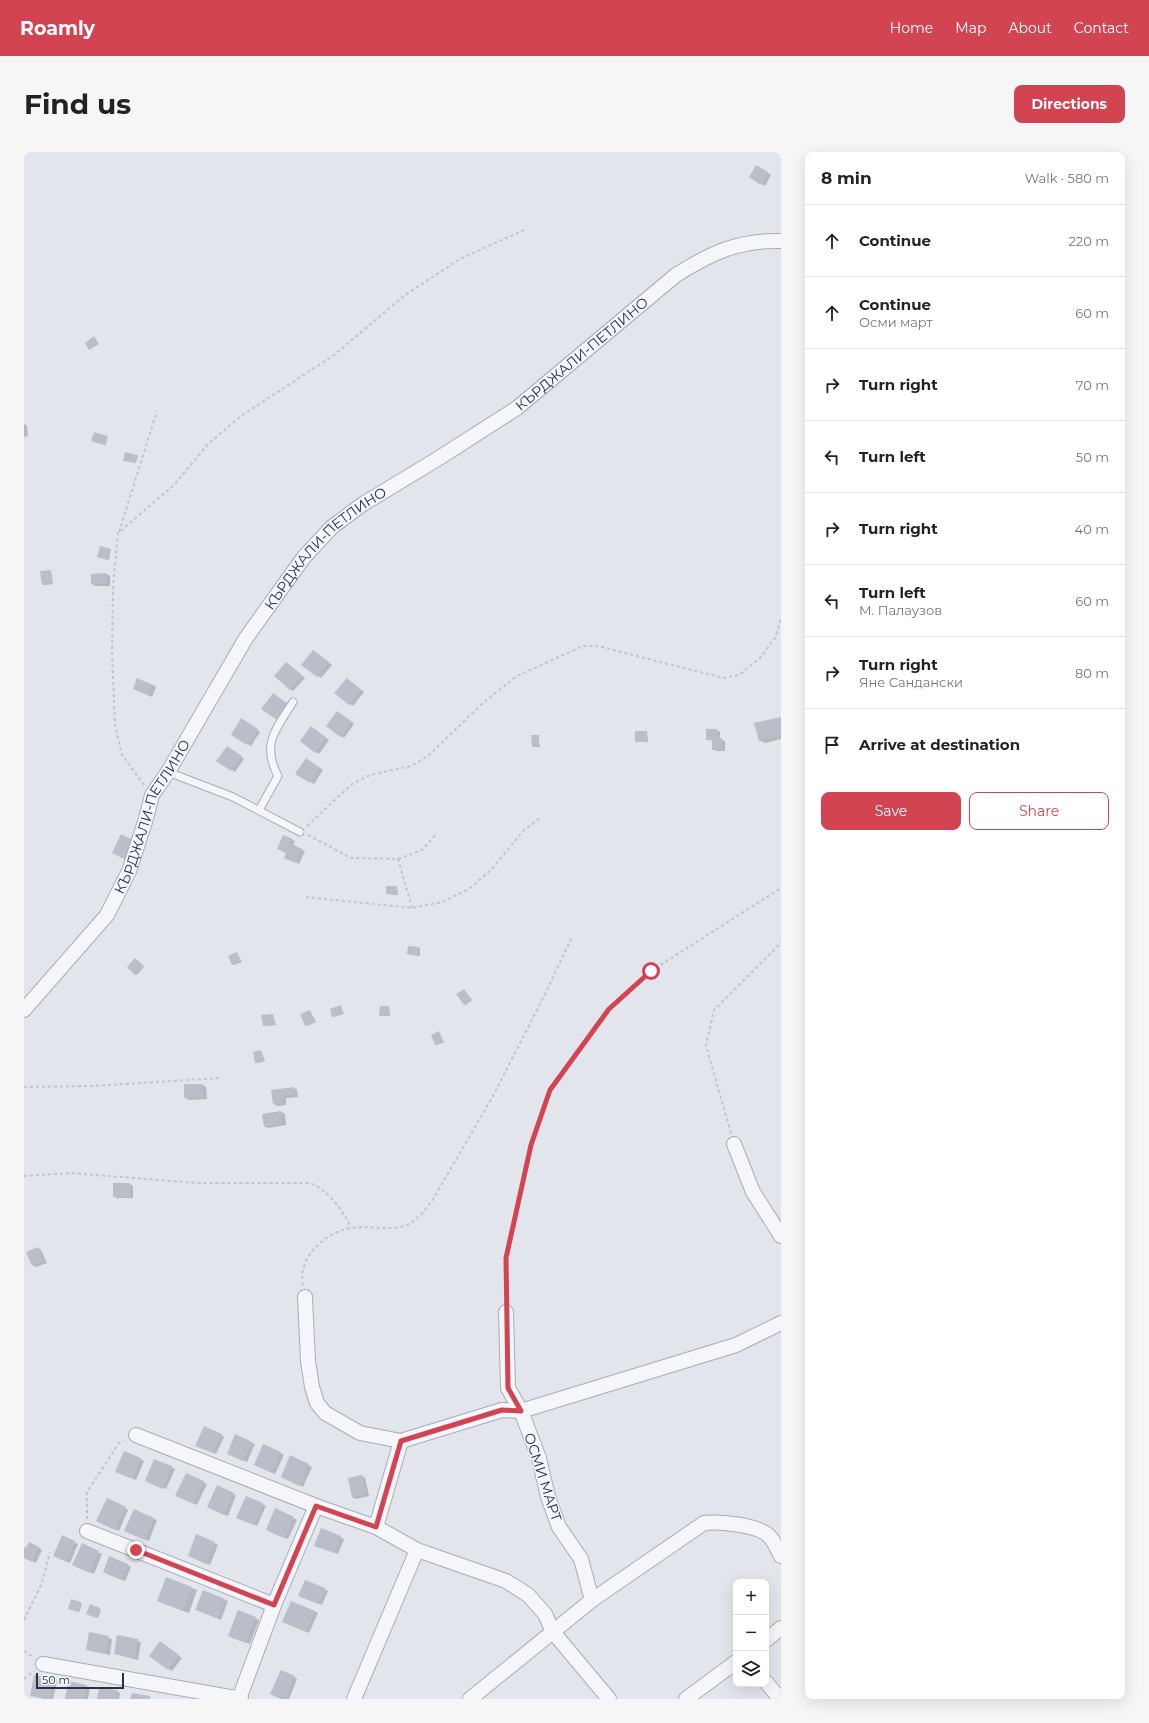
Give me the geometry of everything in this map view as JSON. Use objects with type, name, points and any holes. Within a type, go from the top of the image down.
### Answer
[{"type":"street","name":"КЪРДЖАЛИ-ПЕТЛИНО","points":[[24,1010],[106,915],[129,871],[152,795],[168,772],[246,638],[304,557],[332,527],[363,504],[517,408],[676,276],[703,259],[731,248],[759,241],[781,241]]},
{"type":"street","points":[[734,1144],[753,1192],[781,1236]]},
{"type":"street","points":[[305,1297],[308,1361],[312,1387],[317,1403],[325,1413],[360,1433],[401,1441],[502,1410],[521,1411],[736,1345],[781,1323]]},
{"type":"street","name":"ОСМИ МАРТ","points":[[506,1312],[508,1388],[521,1411],[539,1458],[548,1497],[558,1527],[581,1559],[592,1600]]},
{"type":"street","points":[[136,1435],[316,1506],[376,1527],[417,1550],[506,1581],[528,1595],[545,1614],[553,1632],[608,1699]]},
{"type":"street","points":[[376,1527],[401,1441]]},
{"type":"street","points":[[43,1664],[239,1699],[274,1605],[316,1506]]},
{"type":"street","points":[[470,1699],[592,1600],[704,1523],[723,1523],[760,1530],[772,1539],[781,1556]]},
{"type":"street","points":[[87,1531],[274,1605]]},
{"type":"street","points":[[354,1699],[417,1550]]},
{"type":"street","points":[[769,1638],[781,1628]]},
{"type":"street","points":[[686,1699],[733,1664]]},
{"type":"street","points":[[769,1686],[780,1699]]},
{"type":"lane","points":[[259,810],[278,776],[271,764],[269,748],[276,730],[293,702]]},
{"type":"lane","points":[[168,772],[233,797],[300,832]]},
{"type":"path","points":[[118,533],[174,485],[208,444],[240,416],[334,355],[405,294],[460,259],[526,229]]},
{"type":"path","points":[[152,795],[122,755],[115,725],[112,652],[113,586],[118,533],[157,411]]},
{"type":"path","points":[[437,833],[422,850],[398,859],[351,858],[300,832],[328,808],[352,784],[370,775],[411,766],[428,756],[484,702],[517,676],[583,646],[598,646],[722,678],[739,675],[760,658],[775,638],[781,619]]},
{"type":"path","points":[[306,897],[412,908],[442,902],[469,889],[492,869],[523,831],[541,817]]},
{"type":"path","points":[[398,859],[412,908]]},
{"type":"path","points":[[506,1312],[506,1258],[531,1145],[550,1090],[609,1009],[651,971],[781,888]]},
{"type":"path","points":[[305,1297],[302,1280],[302,1266],[310,1254],[334,1234],[351,1228],[390,1228],[405,1225],[419,1216],[432,1201],[493,1096],[572,937]]},
{"type":"path","points":[[734,1144],[706,1046],[714,1010],[781,943]]},
{"type":"path","points":[[24,1087],[92,1086],[220,1078]]},
{"type":"path","points":[[24,1176],[71,1173],[197,1183],[310,1183],[320,1188],[345,1214],[351,1228]]},
{"type":"path","points":[[87,1531],[87,1492],[119,1443],[136,1435]]},
{"type":"path","points":[[24,1620],[42,1583],[50,1552]]},
{"type":"building","points":[[756,165],[768,172],[761,185],[749,177]]},
{"type":"building","points":[[94,336],[99,344],[89,350],[85,343]]},
{"type":"building","points":[[94,432],[108,436],[105,445],[91,441]]},
{"type":"building","points":[[125,452],[138,455],[136,463],[123,461]]},
{"type":"building","points":[[100,546],[111,549],[108,560],[97,557]]},
{"type":"building","points":[[51,570],[52,584],[42,585],[40,571]]},
{"type":"building","points":[[107,573],[107,584],[91,584],[91,574]]},
{"type":"building","points":[[313,650],[329,662],[317,677],[301,665]]},
{"type":"building","points":[[286,662],[302,675],[290,690],[274,676]]},
{"type":"building","points":[[137,678],[153,685],[148,695],[133,689]]},
{"type":"building","points":[[347,678],[361,690],[349,705],[334,693]]},
{"type":"building","points":[[273,693],[288,704],[277,720],[261,709]]},
{"type":"building","points":[[337,711],[352,722],[340,737],[326,726]]},
{"type":"building","points":[[781,717],[781,736],[759,741],[754,723]]},
{"type":"building","points":[[241,718],[258,729],[247,745],[231,735]]},
{"type":"building","points":[[311,726],[326,738],[315,753],[300,741]]},
{"type":"building","points":[[706,729],[717,729],[717,738],[722,738],[722,750],[712,750],[712,740],[706,740]]},
{"type":"building","points":[[635,731],[647,731],[647,742],[635,742]]},
{"type":"building","points":[[531,735],[539,735],[539,746],[532,747]]},
{"type":"building","points":[[227,746],[242,756],[231,771],[216,761]]},
{"type":"building","points":[[306,758],[320,768],[310,783],[295,774]]},
{"type":"building","points":[[121,834],[135,841],[126,860],[112,853]]},
{"type":"building","points":[[283,835],[293,839],[290,843],[302,849],[295,863],[284,858],[286,853],[277,849]]},
{"type":"building","points":[[386,886],[397,886],[397,895],[386,894]]},
{"type":"building","points":[[408,946],[419,947],[418,956],[407,954]]},
{"type":"building","points":[[237,952],[241,961],[232,965],[228,956]]},
{"type":"building","points":[[135,958],[144,966],[135,975],[127,967]]},
{"type":"building","points":[[464,989],[471,999],[464,1005],[456,994]]},
{"type":"building","points":[[341,1005],[343,1014],[332,1017],[330,1009]]},
{"type":"building","points":[[380,1006],[389,1006],[389,1016],[379,1016]]},
{"type":"building","points":[[310,1010],[315,1022],[305,1026],[300,1014]]},
{"type":"building","points":[[273,1014],[275,1025],[263,1026],[261,1015]]},
{"type":"building","points":[[439,1031],[443,1041],[435,1045],[431,1035]]},
{"type":"building","points":[[261,1050],[264,1060],[255,1063],[253,1052]]},
{"type":"building","points":[[184,1084],[203,1084],[204,1098],[184,1098]]},
{"type":"building","points":[[294,1087],[295,1095],[283,1097],[283,1103],[273,1104],[271,1090]]},
{"type":"building","points":[[281,1111],[283,1124],[264,1127],[262,1114]]},
{"type":"building","points":[[113,1183],[130,1183],[130,1197],[113,1197]]},
{"type":"building","points":[[38,1247],[44,1261],[32,1266],[26,1252]]},
{"type":"building","points":[[204,1426],[222,1434],[213,1453],[195,1446]]},
{"type":"building","points":[[235,1434],[252,1442],[243,1461],[227,1454]]},
{"type":"building","points":[[263,1444],[281,1452],[272,1473],[254,1465]]},
{"type":"building","points":[[124,1451],[141,1458],[133,1479],[115,1472]]},
{"type":"building","points":[[290,1455],[309,1464],[299,1486],[281,1477]]},
{"type":"building","points":[[154,1459],[172,1466],[162,1489],[145,1481]]},
{"type":"building","points":[[186,1473],[204,1481],[194,1504],[175,1496]]},
{"type":"building","points":[[362,1475],[366,1494],[352,1498],[348,1478]]},
{"type":"building","points":[[217,1485],[234,1493],[224,1515],[207,1507]]},
{"type":"building","points":[[246,1496],[263,1503],[254,1525],[236,1518]]},
{"type":"building","points":[[107,1498],[126,1507],[115,1530],[96,1521]]},
{"type":"building","points":[[275,1508],[294,1517],[284,1538],[266,1530]]},
{"type":"building","points":[[134,1509],[154,1518],[145,1540],[124,1531]]},
{"type":"building","points":[[321,1528],[341,1536],[335,1553],[314,1546]]},
{"type":"building","points":[[196,1534],[215,1542],[206,1564],[188,1556]]},
{"type":"building","points":[[62,1535],[75,1541],[67,1562],[53,1556]]},
{"type":"building","points":[[29,1542],[39,1547],[32,1562],[24,1558],[24,1547],[26,1548]]},
{"type":"building","points":[[82,1543],[99,1551],[90,1573],[72,1565]]},
{"type":"building","points":[[109,1556],[128,1564],[122,1580],[103,1572]]},
{"type":"building","points":[[166,1577],[192,1587],[183,1611],[157,1601]]},
{"type":"building","points":[[305,1580],[325,1588],[318,1604],[298,1596]]},
{"type":"building","points":[[203,1590],[225,1599],[218,1618],[195,1610]]},
{"type":"building","points":[[71,1599],[81,1602],[78,1612],[68,1609]]},
{"type":"building","points":[[291,1601],[315,1611],[306,1632],[282,1622]]},
{"type":"building","points":[[90,1604],[100,1608],[96,1618],[86,1614]]},
{"type":"building","points":[[238,1610],[256,1617],[246,1643],[228,1636]]},
{"type":"building","points":[[89,1632],[109,1636],[106,1654],[86,1650]]},
{"type":"building","points":[[117,1635],[138,1639],[135,1658],[114,1654]]},
{"type":"building","points":[[160,1641],[179,1655],[168,1670],[149,1656]]},
{"type":"building","points":[[281,1670],[295,1676],[285,1699],[270,1694]]},
{"type":"building","points":[[34,1675],[54,1678],[50,1699],[30,1696]]},
{"type":"building","points":[[68,1681],[87,1685],[84,1699],[65,1699]]},
{"type":"building","points":[[99,1687],[117,1690],[116,1699],[97,1699]]},
{"type":"building","points":[[132,1693],[150,1696],[150,1699],[130,1699]]},
{"type":"route","points":[[136,1550],[274,1605],[316,1506],[376,1527],[401,1441],[502,1410],[521,1411],[508,1388],[506,1258],[531,1145],[550,1090],[609,1009],[651,971]]}]
